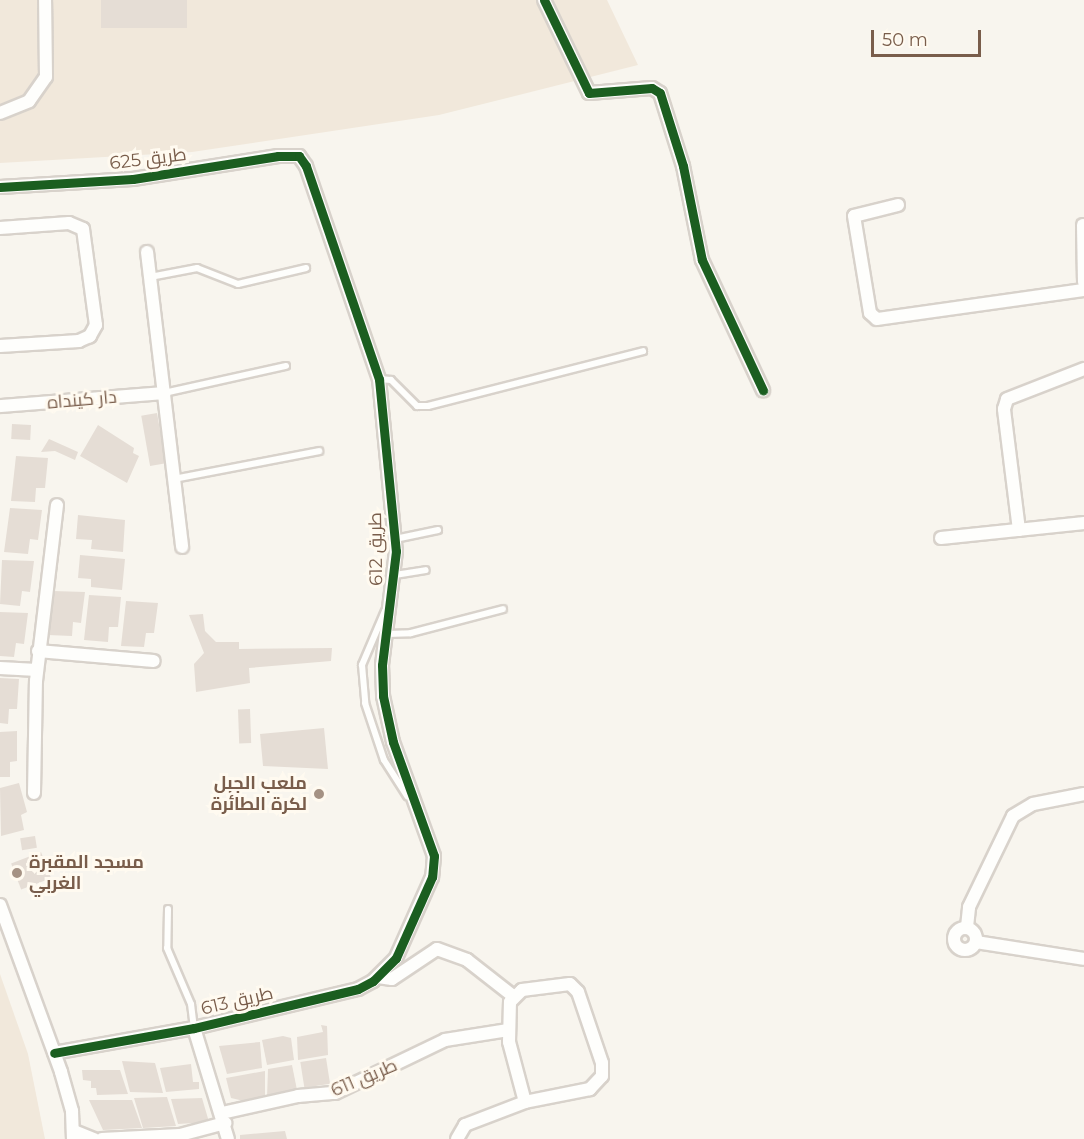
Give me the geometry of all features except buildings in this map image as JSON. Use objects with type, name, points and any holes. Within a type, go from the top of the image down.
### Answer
[{"type":"street","points":[[0,113],[29,101],[45,77],[45,0]]},
{"type":"street","points":[[544,0],[589,93],[652,88],[660,93],[683,166],[702,260],[763,390]]},
{"type":"street","name":"طريق 625","points":[[0,187],[133,179],[278,156],[299,156]]},
{"type":"street","name":"طريق 612","points":[[299,156],[379,379],[395,539],[395,575],[382,672],[386,712],[421,816],[435,867],[405,942]]},
{"type":"street","points":[[898,205],[854,216],[870,312],[877,319],[1084,290]]},
{"type":"street","points":[[0,228],[69,223],[83,229],[96,325],[90,336],[79,341],[0,346]]},
{"type":"street","points":[[1083,225],[1084,282]]},
{"type":"street","points":[[147,252],[182,547]]},
{"type":"street","points":[[1019,530],[1004,409],[1007,399],[1084,369]]},
{"type":"street","name":"دار كينداه","points":[[0,406],[164,393]]},
{"type":"street","points":[[34,793],[38,651],[57,505]]},
{"type":"street","points":[[941,538],[1084,523]]},
{"type":"street","points":[[38,651],[154,661]]},
{"type":"street","points":[[0,668],[37,670]]},
{"type":"street","points":[[967,927],[969,907],[1013,816],[1033,804],[1084,794]]},
{"type":"street","points":[[0,905],[67,1091],[74,1135],[93,1139]]},
{"type":"street","points":[[967,927],[975,933],[976,942]]},
{"type":"street","points":[[967,927],[954,935],[956,944],[969,949],[976,942]]},
{"type":"street","name":"طريق 613","points":[[54,1053],[194,1028],[343,994],[378,977],[396,958],[405,942]]},
{"type":"street","points":[[976,942],[1084,959]]},
{"type":"street","points":[[378,977],[392,979],[437,949],[467,960],[513,996]]},
{"type":"street","points":[[457,1139],[465,1125],[525,1102],[590,1089],[600,1080],[603,1067],[574,985],[562,983],[513,996]]},
{"type":"street","points":[[513,996],[508,1029],[525,1102]]},
{"type":"street","points":[[194,1028],[228,1139]]},
{"type":"street","name":"طريق 611","points":[[102,1139],[189,1136],[223,1118],[341,1091],[435,1044],[466,1035],[508,1029]]},
{"type":"lane","points":[[150,277],[197,268],[238,284],[306,268]]},
{"type":"lane","points":[[379,379],[391,380],[417,406],[428,406],[643,351]]},
{"type":"lane","points":[[164,393],[286,366]]},
{"type":"lane","points":[[174,479],[319,451]]},
{"type":"lane","points":[[395,539],[438,530]]},
{"type":"lane","points":[[395,575],[426,570]]},
{"type":"lane","points":[[393,594],[370,639],[362,665],[365,703],[384,760],[421,816]]},
{"type":"lane","points":[[387,634],[405,634],[503,609]]},
{"type":"lane","points":[[168,909],[167,948],[191,1004],[194,1028]]},
{"type":"shaded area","points":[[0,0],[607,0],[638,65],[439,115],[192,152],[0,163]]},
{"type":"shaded area","points":[[0,974],[28,1054],[45,1139],[0,1139]]},
{"type":"cycle path","points":[[544,0],[589,93],[652,88],[660,93],[683,166],[702,260],[763,390]]},
{"type":"cycle path","points":[[0,187],[133,179],[278,156],[299,156],[306,166],[379,379],[396,551],[382,665],[383,696],[393,742],[434,856],[432,877],[396,958],[373,981],[358,989],[194,1028],[54,1053]]},
{"type":"place","name":"ملعب الجبل لكرة الطائرة","points":[[319,794]]},
{"type":"place","name":"مسجد المقبرة الغربي","points":[[17,873]]}]
